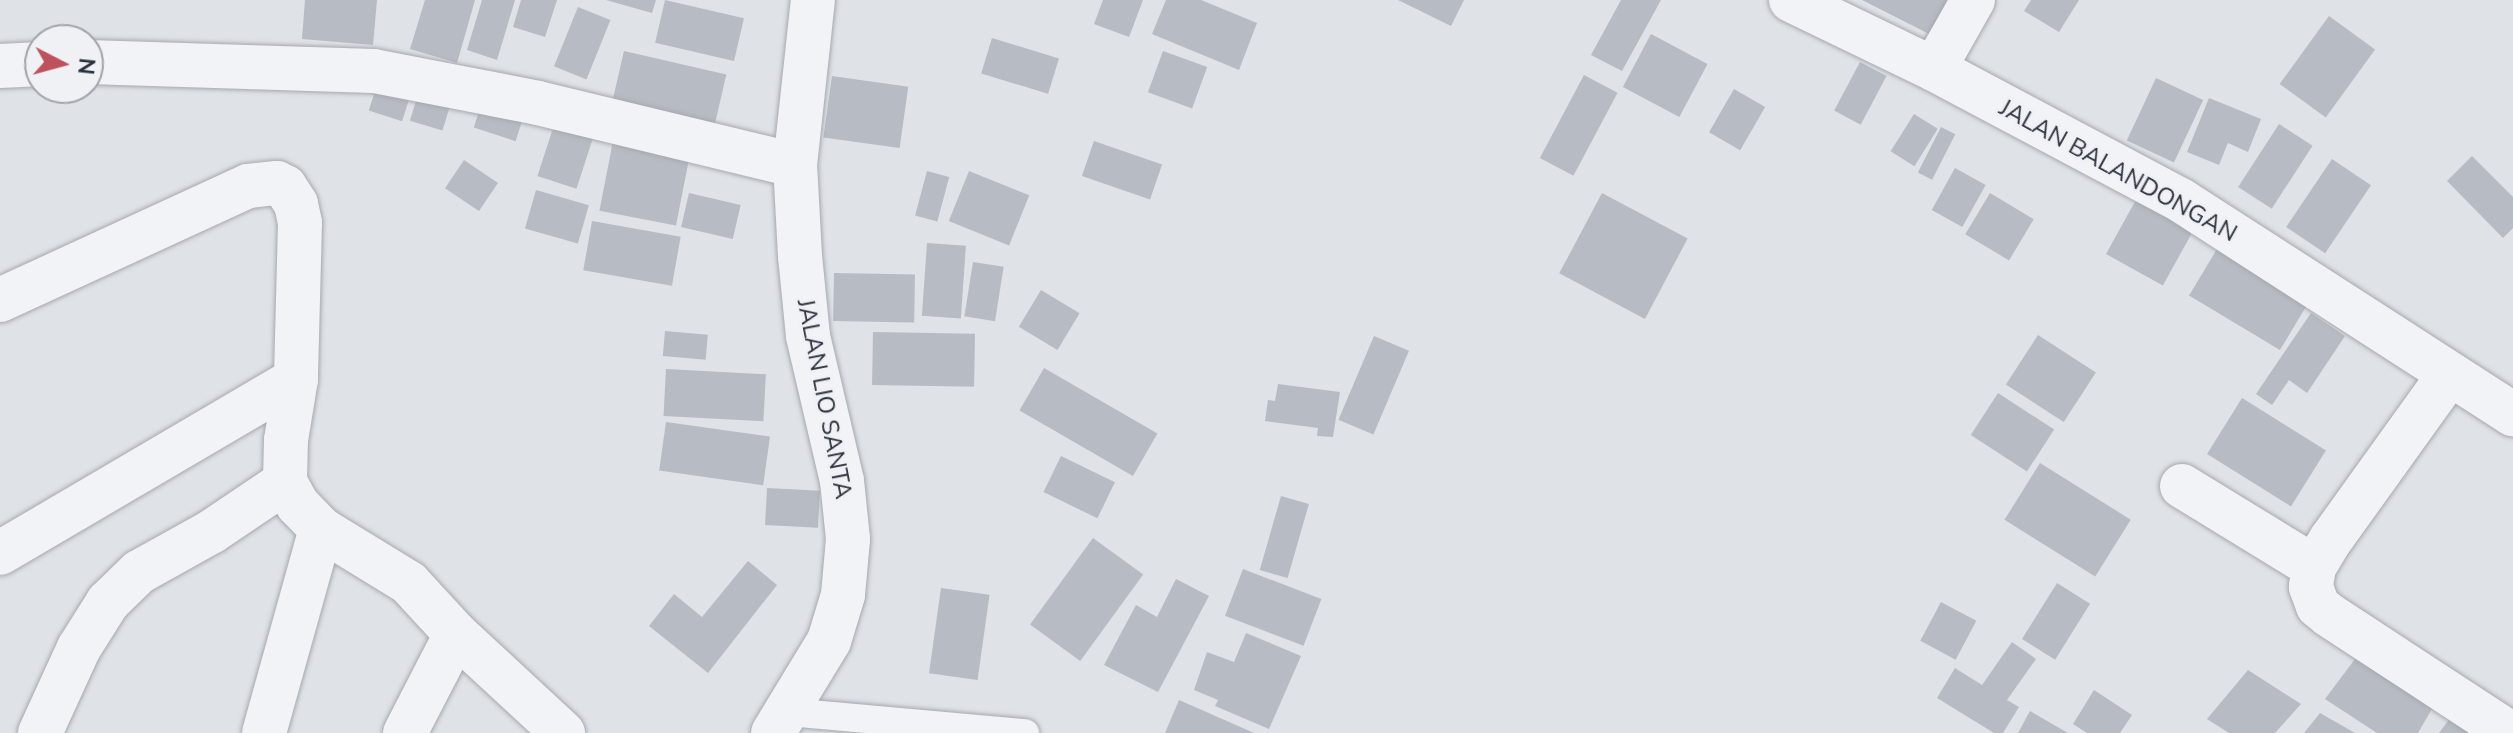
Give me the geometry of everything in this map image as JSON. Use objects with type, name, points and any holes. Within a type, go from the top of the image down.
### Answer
[{"type":"street","name":"JALAN LIO SANTA","points":[[780,723],[829,641],[843,595],[848,539],[842,481],[808,336],[795,165],[813,0]]},
{"type":"street","name":"JALAN BALANDONGAN","points":[[1791,0],[1934,69],[2182,201],[2513,414]]},
{"type":"street","points":[[1934,69],[1973,0]]},
{"type":"street","points":[[104,63],[374,71],[538,103],[795,165]]},
{"type":"street","points":[[0,66],[24,65]]},
{"type":"street","points":[[0,300],[248,186],[277,183],[292,194],[300,223],[296,379],[286,440],[285,482],[298,505],[321,529],[409,583],[456,634],[563,733]]},
{"type":"street","points":[[2449,375],[2314,567],[2311,587],[2318,606],[2509,733]]},
{"type":"street","points":[[0,553],[296,379]]},
{"type":"street","points":[[40,733],[79,648],[108,602],[139,572],[211,532],[285,482]]},
{"type":"street","points":[[2182,486],[2314,567]]},
{"type":"street","points":[[264,733],[321,529]]},
{"type":"street","points":[[405,733],[456,634]]},
{"type":"lane","points":[[780,723],[1025,733]]},
{"type":"building","points":[[305,0],[377,0],[373,45],[302,39]]},
{"type":"building","points":[[425,0],[475,0],[457,63],[410,49]]},
{"type":"building","points":[[482,0],[515,0],[497,60],[467,50]]},
{"type":"building","points":[[521,0],[557,0],[545,37],[513,27]]},
{"type":"building","points":[[606,0],[656,0],[652,13]]},
{"type":"building","points":[[665,0],[744,18],[734,61],[655,43]]},
{"type":"building","points":[[1103,0],[1143,0],[1129,37],[1094,24]]},
{"type":"building","points":[[1166,0],[1201,0],[1257,23],[1239,70],[1152,34]]},
{"type":"building","points":[[1398,0],[1464,0],[1451,26]]},
{"type":"building","points":[[1621,0],[1661,0],[1622,71],[1591,55]]},
{"type":"building","points":[[1862,0],[1951,0],[1933,36]]},
{"type":"building","points":[[2031,0],[2079,0],[2059,32],[2024,11]]},
{"type":"building","points":[[578,7],[610,20],[586,79],[554,66]]},
{"type":"building","points":[[2329,16],[2375,50],[2326,117],[2280,84]]},
{"type":"building","points":[[1651,34],[1708,64],[1679,117],[1623,87]]},
{"type":"building","points":[[992,38],[1059,58],[1048,94],[981,73]]},
{"type":"building","points":[[624,51],[726,75],[715,123],[613,100]]},
{"type":"building","points":[[1163,51],[1207,67],[1192,108],[1148,92]]},
{"type":"building","points":[[1860,62],[1886,76],[1861,125],[1834,111]]},
{"type":"building","points":[[1584,75],[1618,93],[1573,176],[1540,158]]},
{"type":"building","points":[[832,76],[908,87],[900,148],[823,137]]},
{"type":"building","points":[[2156,78],[2203,100],[2174,163],[2127,141]]},
{"type":"building","points":[[378,82],[411,93],[402,121],[369,111]]},
{"type":"building","points":[[1734,89],[1765,107],[1740,150],[1709,132]]},
{"type":"building","points":[[419,91],[452,101],[442,131],[410,121]]},
{"type":"building","points":[[2209,98],[2261,119],[2248,152],[2228,143],[2219,165],[2187,152]]},
{"type":"building","points":[[483,99],[525,113],[516,141],[474,128]]},
{"type":"building","points":[[1914,114],[1938,129],[1914,166],[1891,151]]},
{"type":"building","points":[[556,119],[595,132],[576,189],[537,176]]},
{"type":"building","points":[[2279,124],[2313,146],[2272,209],[2238,187]]},
{"type":"building","points":[[1941,127],[1955,134],[1932,180],[1918,172]]},
{"type":"building","points":[[613,141],[690,156],[676,226],[599,211]]},
{"type":"building","points":[[1094,141],[1162,164],[1150,199],[1082,176]]},
{"type":"building","points":[[2472,156],[2513,197],[2513,228],[2503,238],[2447,181]]},
{"type":"building","points":[[2332,159],[2371,185],[2325,253],[2286,227]]},
{"type":"building","points":[[464,160],[498,183],[479,211],[445,188]]},
{"type":"building","points":[[1955,168],[1986,185],[1962,227],[1932,210]]},
{"type":"building","points":[[927,171],[949,177],[937,221],[915,215]]},
{"type":"building","points":[[969,171],[1029,195],[1009,245],[949,221]]},
{"type":"building","points":[[536,190],[589,205],[578,244],[525,228]]},
{"type":"building","points":[[689,193],[741,205],[733,239],[681,227]]},
{"type":"building","points":[[1602,193],[1688,239],[1645,319],[1559,273]]},
{"type":"building","points":[[1990,193],[2034,219],[2009,260],[1965,234]]},
{"type":"building","points":[[2137,198],[2194,230],[2163,285],[2106,254]]},
{"type":"building","points":[[592,221],[681,237],[672,286],[583,270]]},
{"type":"building","points":[[927,243],[966,246],[961,319],[922,316]]},
{"type":"building","points":[[2220,244],[2311,299],[2280,350],[2189,295]]},
{"type":"building","points":[[973,262],[1004,267],[995,321],[964,316]]},
{"type":"building","points":[[834,273],[915,274],[914,322],[833,321]]},
{"type":"building","points":[[1041,290],[1080,313],[1057,350],[1019,327]]},
{"type":"building","points":[[2311,313],[2345,336],[2307,393],[2289,380],[2272,405],[2256,394]]},
{"type":"building","points":[[665,331],[708,335],[706,360],[663,356]]},
{"type":"building","points":[[873,332],[975,334],[974,387],[872,385]]},
{"type":"building","points":[[2038,335],[2096,373],[2064,422],[2006,384]]},
{"type":"building","points":[[1374,336],[1409,351],[1373,435],[1338,420]]},
{"type":"building","points":[[1044,368],[1157,433],[1133,476],[1020,410]]},
{"type":"building","points":[[666,369],[766,374],[763,421],[664,416]]},
{"type":"building","points":[[1278,384],[1340,392],[1333,437],[1317,436],[1318,428],[1265,421],[1268,400],[1275,401]]},
{"type":"building","points":[[1998,393],[2054,429],[2027,471],[1971,435]]},
{"type":"building","points":[[2242,398],[2326,450],[2291,506],[2207,454]]},
{"type":"building","points":[[666,422],[770,437],[763,485],[659,471]]},
{"type":"building","points":[[1061,456],[1115,482],[1097,518],[1043,492]]},
{"type":"building","points":[[2040,463],[2131,520],[2095,577],[2004,520]]},
{"type":"building","points":[[767,488],[820,491],[818,528],[765,525]]},
{"type":"building","points":[[1281,496],[1309,504],[1288,578],[1260,570]]},
{"type":"building","points":[[1093,538],[1143,574],[1080,661],[1030,625]]},
{"type":"building","points":[[748,561],[777,585],[708,673],[649,626],[674,594],[702,617]]},
{"type":"building","points":[[1243,569],[1321,599],[1304,646],[1225,616]]},
{"type":"building","points":[[1176,579],[1209,596],[1158,692],[1104,665],[1136,605],[1157,617]]},
{"type":"building","points":[[2057,583],[2090,604],[2055,660],[2022,639]]},
{"type":"building","points":[[941,588],[990,595],[978,680],[929,673]]},
{"type":"building","points":[[1941,602],[1976,621],[1956,660],[1920,641]]},
{"type":"building","points":[[1246,633],[1301,656],[1269,729],[1215,706],[1218,700],[1194,690],[1207,652],[1234,662]]},
{"type":"building","points":[[2012,642],[2036,659],[2007,700],[2019,707],[2003,733],[1994,733],[1937,698],[1955,668],[1982,685]]},
{"type":"building","points":[[2355,659],[2433,707],[2418,733],[2377,733],[2325,699]]},
{"type":"building","points":[[2248,670],[2301,704],[2275,733],[2229,733],[2207,719]]},
{"type":"building","points":[[2094,690],[2132,715],[2120,733],[2087,733],[2073,724]]},
{"type":"building","points":[[1179,700],[1254,733],[1165,733]]},
{"type":"building","points":[[2030,711],[2068,733],[2018,733]]},
{"type":"building","points":[[2320,713],[2355,733],[2304,733]]},
{"type":"building","points":[[2451,717],[2473,733],[2439,733]]}]
